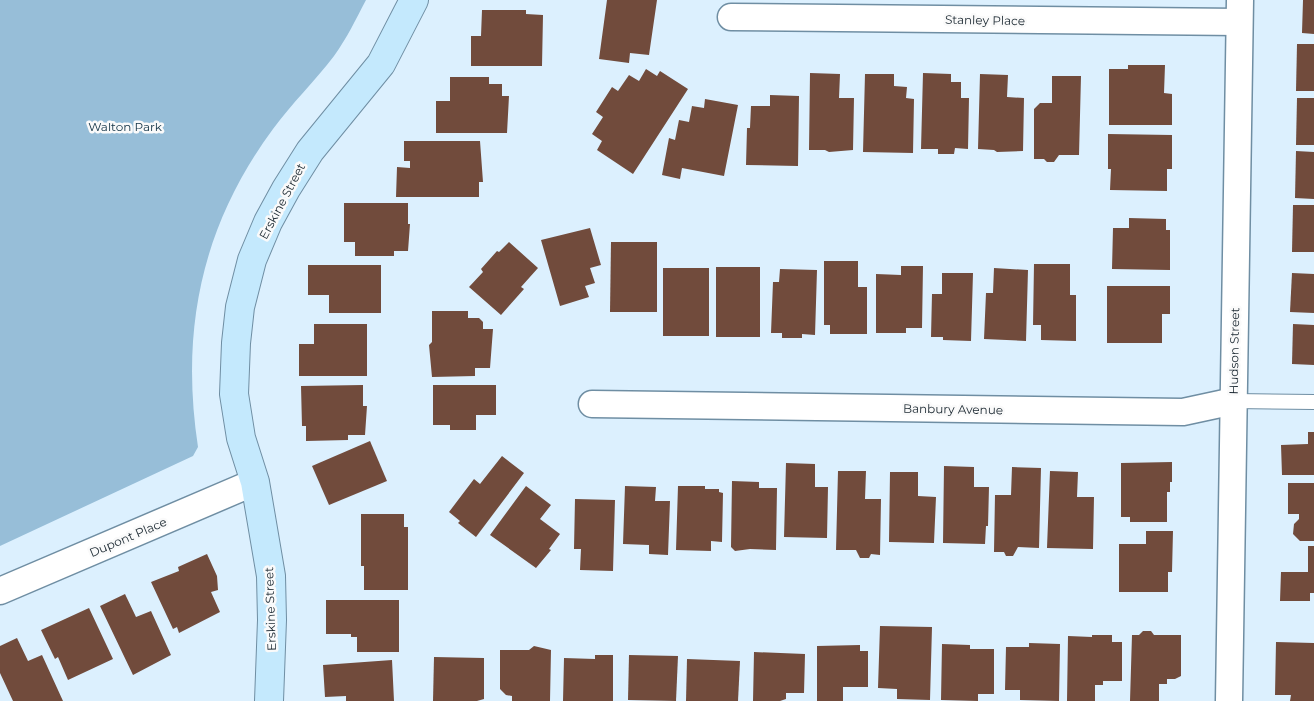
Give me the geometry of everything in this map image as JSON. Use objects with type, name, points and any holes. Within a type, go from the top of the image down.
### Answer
[{"type":"street","name":"Erskine Street","points":[[269,701],[272,620],[270,576],[255,482],[241,438],[234,394],[238,325],[252,260],[268,222],[310,151],[381,64],[414,0]]},
{"type":"street","name":"Stanley Place","points":[[731,17],[1239,11]]},
{"type":"street","name":"Hudson Street","points":[[1229,701],[1239,11]]},
{"type":"street","name":"Banbury Avenue","points":[[592,404],[1183,412],[1234,402]]},
{"type":"street","name":"Dupont Place","points":[[0,591],[255,482]]},
{"type":"lane","name":"Banbury Avenue","points":[[1234,402],[1314,402]]},
{"type":"green space","name":"Walton Park","points":[[0,0],[366,0],[334,56],[280,119],[249,165],[229,203],[213,241],[202,280],[195,320],[192,361],[193,403],[198,447],[193,456],[0,546]]},
{"type":"building","points":[[607,0],[657,0],[649,55],[630,53],[629,63],[599,59]]},
{"type":"building","points":[[1303,0],[1314,0],[1314,34],[1302,33]]},
{"type":"building","points":[[482,10],[526,10],[526,14],[543,15],[542,66],[471,66],[471,36],[481,36]]},
{"type":"building","points":[[1297,44],[1314,44],[1314,91],[1296,91]]},
{"type":"building","points":[[1128,65],[1165,65],[1164,93],[1172,94],[1172,125],[1109,125],[1109,69],[1128,69]]},
{"type":"building","points":[[646,69],[657,76],[660,71],[688,89],[633,174],[597,150],[602,141],[592,134],[603,117],[596,112],[612,87],[618,91],[629,75],[639,81]]},
{"type":"building","points":[[810,73],[840,74],[839,98],[854,98],[853,150],[829,152],[825,150],[809,150]]},
{"type":"building","points":[[923,73],[951,74],[951,82],[961,82],[961,98],[969,98],[968,149],[955,148],[954,154],[938,154],[938,149],[921,149]]},
{"type":"building","points":[[865,74],[894,74],[894,86],[907,87],[906,98],[914,99],[913,153],[863,152]]},
{"type":"building","points":[[980,74],[1008,75],[1007,97],[1024,98],[1023,151],[997,152],[994,150],[978,149]]},
{"type":"building","points":[[1052,76],[1081,76],[1079,155],[1059,155],[1054,162],[1047,162],[1044,159],[1034,159],[1034,109],[1040,103],[1052,103]]},
{"type":"building","points":[[450,77],[489,77],[489,84],[502,84],[502,96],[509,96],[507,133],[436,133],[436,101],[450,101]]},
{"type":"building","points":[[770,95],[799,96],[798,166],[746,165],[747,128],[750,128],[751,106],[770,106]]},
{"type":"building","points":[[1297,98],[1314,98],[1314,145],[1296,145]]},
{"type":"building","points":[[705,99],[738,105],[724,176],[682,168],[680,179],[662,175],[669,138],[675,140],[679,120],[689,122],[692,106],[704,108]]},
{"type":"building","points":[[1108,134],[1172,135],[1172,169],[1167,169],[1167,191],[1110,190],[1111,169],[1108,169]]},
{"type":"building","points":[[404,141],[480,141],[483,182],[479,182],[479,197],[396,197],[397,167],[410,168],[410,161],[404,161]]},
{"type":"building","points":[[1296,151],[1314,152],[1314,199],[1295,198]]},
{"type":"building","points":[[344,203],[408,203],[408,224],[410,224],[408,251],[394,251],[394,256],[355,256],[355,242],[344,242]]},
{"type":"building","points":[[1293,205],[1314,205],[1314,252],[1292,252]]},
{"type":"building","points":[[1129,218],[1166,219],[1166,230],[1170,230],[1170,270],[1112,269],[1113,228],[1129,228]]},
{"type":"building","points":[[590,228],[601,265],[590,268],[595,283],[585,286],[589,297],[560,306],[541,240]]},
{"type":"building","points":[[509,242],[538,268],[521,287],[524,289],[501,315],[469,287],[483,272],[481,269],[497,251],[499,252]]},
{"type":"building","points":[[611,242],[657,242],[657,312],[610,312]]},
{"type":"building","points":[[824,261],[858,261],[858,287],[867,287],[867,334],[830,334],[830,325],[824,325]]},
{"type":"building","points":[[1034,264],[1070,264],[1070,295],[1076,295],[1076,341],[1041,340],[1041,325],[1033,325]]},
{"type":"building","points":[[308,265],[381,265],[381,313],[329,313],[329,295],[308,295]]},
{"type":"building","points":[[901,266],[923,266],[922,328],[906,328],[906,333],[876,333],[876,274],[901,275]]},
{"type":"building","points":[[716,267],[760,267],[760,337],[716,337]]},
{"type":"building","points":[[663,268],[709,268],[709,336],[663,336]]},
{"type":"building","points":[[994,268],[1028,270],[1026,341],[984,339],[986,293],[993,293]]},
{"type":"building","points":[[780,269],[817,270],[815,335],[802,334],[802,338],[782,338],[782,333],[771,333],[773,282],[779,282]]},
{"type":"building","points":[[942,273],[973,273],[971,341],[943,340],[943,337],[931,337],[932,294],[942,294]]},
{"type":"building","points":[[1292,273],[1314,274],[1314,313],[1290,312]]},
{"type":"building","points":[[1107,286],[1170,286],[1170,314],[1162,314],[1162,343],[1107,343]]},
{"type":"building","points":[[432,311],[468,311],[468,318],[479,318],[483,322],[483,329],[493,329],[490,368],[475,368],[475,376],[432,377],[429,345],[432,342]]},
{"type":"building","points":[[314,324],[367,324],[367,376],[299,376],[299,344],[314,344]]},
{"type":"building","points":[[1293,324],[1314,325],[1314,365],[1292,364]]},
{"type":"building","points":[[363,385],[363,406],[367,406],[365,435],[348,435],[348,440],[306,441],[306,426],[302,426],[301,386]]},
{"type":"building","points":[[433,385],[496,385],[496,415],[476,415],[476,430],[450,430],[450,425],[433,425]]},
{"type":"building","points":[[1308,432],[1314,432],[1314,475],[1282,475],[1281,445],[1308,444]]},
{"type":"building","points":[[370,441],[387,481],[329,505],[312,466]]},
{"type":"building","points":[[502,456],[524,473],[476,537],[458,523],[460,521],[449,512],[474,479],[480,484]]},
{"type":"building","points":[[1172,462],[1172,482],[1170,482],[1170,492],[1167,492],[1167,522],[1130,522],[1130,517],[1121,517],[1121,463]]},
{"type":"building","points":[[786,463],[815,464],[815,487],[828,487],[827,538],[784,537]]},
{"type":"building","points":[[944,466],[974,467],[974,487],[989,487],[988,526],[986,526],[985,544],[943,543]]},
{"type":"building","points":[[1012,467],[1041,468],[1039,548],[1018,547],[1013,556],[1006,556],[1004,552],[994,552],[995,495],[1011,495]]},
{"type":"building","points":[[838,471],[866,471],[865,499],[881,499],[880,555],[871,554],[869,558],[860,558],[856,550],[836,550]]},
{"type":"building","points":[[1050,471],[1078,472],[1077,497],[1094,497],[1093,549],[1047,548]]},
{"type":"building","points":[[890,472],[918,472],[918,496],[936,497],[934,543],[889,542]]},
{"type":"building","points":[[732,481],[759,482],[759,488],[777,488],[776,550],[750,549],[735,551],[731,547]]},
{"type":"building","points":[[1288,483],[1314,483],[1314,541],[1300,541],[1293,534],[1294,524],[1299,519],[1299,514],[1288,514]]},
{"type":"building","points":[[526,486],[551,505],[540,519],[560,534],[549,549],[551,550],[536,568],[490,535]]},
{"type":"building","points":[[625,486],[656,487],[655,501],[670,501],[668,555],[649,554],[649,545],[623,544]]},
{"type":"building","points":[[678,486],[705,486],[705,489],[719,489],[719,492],[723,493],[722,542],[711,541],[711,551],[676,550]]},
{"type":"building","points":[[575,499],[615,500],[613,571],[580,570],[581,549],[574,549]]},
{"type":"building","points":[[361,514],[404,514],[404,527],[408,527],[408,590],[364,590],[364,566],[361,566]]},
{"type":"building","points":[[1146,531],[1173,531],[1172,572],[1168,572],[1168,592],[1119,592],[1119,544],[1146,544]]},
{"type":"building","points":[[1308,546],[1314,546],[1314,593],[1310,593],[1310,601],[1280,601],[1281,572],[1308,572]]},
{"type":"building","points":[[207,554],[217,576],[218,590],[211,592],[220,612],[179,633],[177,627],[173,629],[151,582],[179,571],[178,567]]},
{"type":"building","points":[[125,594],[136,617],[151,611],[171,655],[133,675],[100,606]]},
{"type":"building","points":[[326,600],[399,600],[399,652],[357,652],[357,637],[351,637],[351,634],[326,634]]},
{"type":"building","points":[[89,608],[113,659],[68,680],[58,657],[55,659],[41,630]]},
{"type":"building","points":[[880,626],[932,627],[930,700],[897,699],[897,689],[878,688]]},
{"type":"building","points":[[1143,631],[1151,631],[1154,635],[1181,635],[1181,676],[1175,679],[1167,679],[1167,684],[1159,684],[1159,701],[1130,701],[1132,635],[1139,635]]},
{"type":"building","points":[[1092,635],[1112,635],[1112,642],[1122,642],[1122,681],[1103,681],[1103,685],[1095,685],[1095,701],[1067,701],[1068,636],[1092,637]]},
{"type":"building","points":[[17,638],[28,661],[42,655],[63,701],[13,701],[0,673],[0,646]]},
{"type":"building","points":[[1276,642],[1314,643],[1314,701],[1290,701],[1291,695],[1275,695]]},
{"type":"building","points":[[1029,643],[1060,644],[1059,701],[1020,700],[1020,690],[1005,690],[1006,647],[1029,647]]},
{"type":"building","points":[[942,644],[970,645],[970,649],[994,649],[994,694],[978,694],[978,701],[941,700]]},
{"type":"building","points":[[860,645],[860,651],[868,651],[868,687],[843,687],[843,701],[817,701],[817,646]]},
{"type":"building","points":[[534,646],[551,650],[550,701],[512,701],[512,696],[506,695],[500,689],[500,650],[529,650]]},
{"type":"building","points":[[754,652],[805,654],[804,693],[786,693],[786,699],[780,701],[753,701]]},
{"type":"building","points":[[595,655],[613,655],[613,701],[563,701],[564,658],[595,659]]},
{"type":"building","points":[[629,655],[678,656],[676,701],[628,700]]},
{"type":"building","points":[[434,657],[484,658],[484,699],[477,701],[433,701]]},
{"type":"building","points":[[687,659],[740,661],[738,701],[686,701]]},
{"type":"building","points":[[392,660],[394,701],[346,701],[346,696],[325,697],[323,665]]}]
